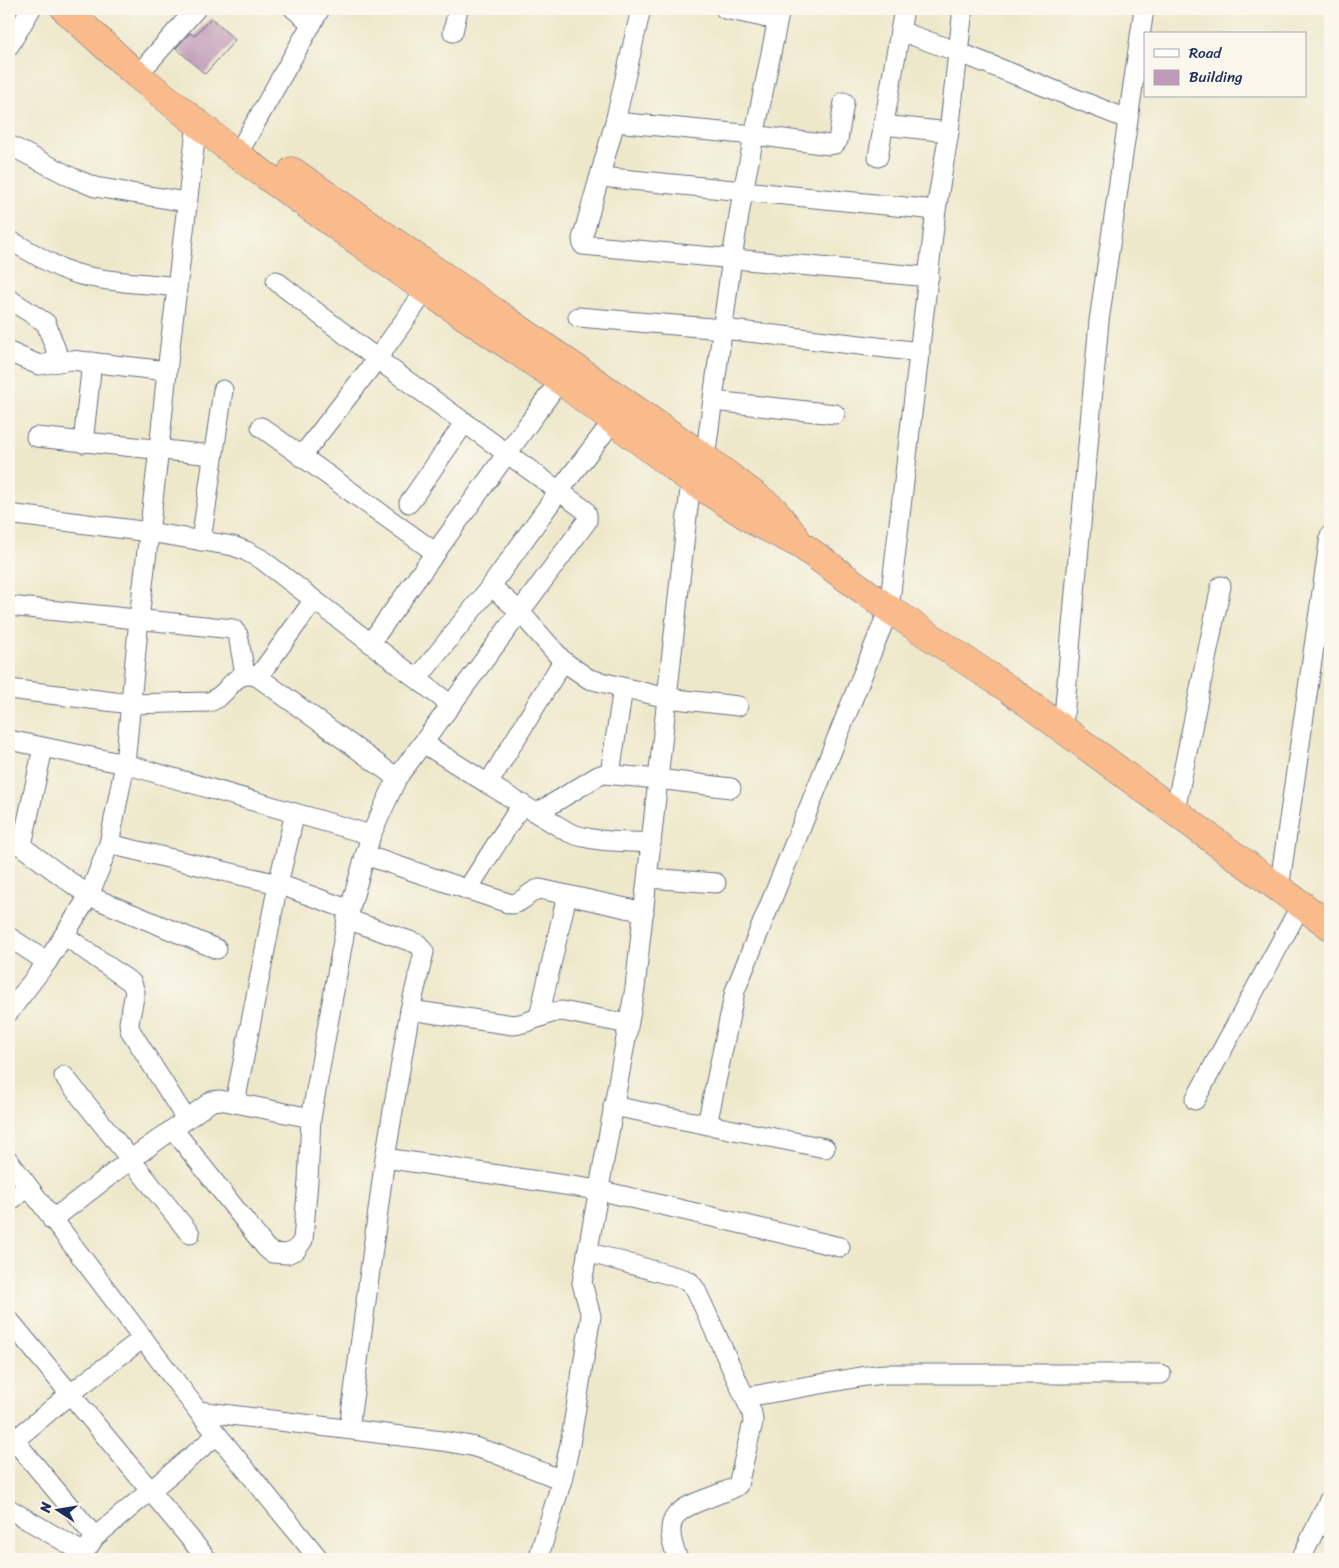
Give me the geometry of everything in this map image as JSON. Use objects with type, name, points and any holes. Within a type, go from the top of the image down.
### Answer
[{"type":"highway","points":[[65,9],[136,74],[197,123],[242,147],[698,469]]},
{"type":"highway","points":[[89,9],[242,147],[426,290],[560,380],[613,421],[773,509],[801,545],[889,609],[1063,728],[1330,926]]},
{"type":"street","points":[[9,46],[31,9]]},
{"type":"street","points":[[149,62],[196,9]]},
{"type":"street","points":[[242,147],[316,16],[294,9]]},
{"type":"street","points":[[453,32],[458,9]]},
{"type":"street","points":[[641,9],[616,122],[582,239],[584,245],[929,277]]},
{"type":"street","points":[[538,1559],[562,1480],[570,1444],[591,1316],[582,1286],[635,988],[667,698],[698,469],[713,401],[743,190],[779,14],[725,9]]},
{"type":"street","points":[[878,157],[904,9]]},
{"type":"street","points":[[707,1125],[735,991],[889,609],[936,210],[949,132],[963,9]]},
{"type":"street","points":[[1063,728],[1099,321],[1144,9]]},
{"type":"street","points":[[900,31],[1127,119]]},
{"type":"street","points":[[616,122],[754,135],[829,145],[835,144],[838,140],[844,102]]},
{"type":"street","points":[[9,1012],[46,962],[89,896],[110,844],[125,764],[166,371],[197,123]]},
{"type":"street","points":[[883,125],[949,132]]},
{"type":"street","points":[[9,145],[90,185],[186,202]]},
{"type":"street","points":[[601,177],[936,210]]},
{"type":"street","points":[[9,240],[69,271],[81,275],[177,287]]},
{"type":"street","points":[[64,934],[132,984],[134,988],[129,1023],[130,1030],[179,1124],[266,1248],[272,1252],[287,1254],[296,1250],[303,1240],[311,1118],[348,914],[371,835],[397,778],[587,521],[587,515],[585,510],[377,359],[276,282]]},
{"type":"street","points":[[301,457],[377,359],[426,290]]},
{"type":"street","points":[[9,299],[46,323],[60,361]]},
{"type":"street","points":[[578,317],[723,329],[920,352]]},
{"type":"street","points":[[9,352],[35,364],[43,365],[71,360],[166,371]]},
{"type":"street","points":[[83,443],[92,362]]},
{"type":"street","points":[[371,642],[509,454],[560,380]]},
{"type":"street","points":[[201,541],[223,390]]},
{"type":"street","points":[[713,401],[835,414]]},
{"type":"street","points":[[418,678],[491,586],[559,491],[613,421]]},
{"type":"street","points":[[409,503],[465,422]]},
{"type":"street","points":[[261,428],[436,553]]},
{"type":"street","points":[[36,437],[213,456]]},
{"type":"street","points":[[9,514],[149,532],[233,546],[246,551],[261,560],[371,642],[451,705]]},
{"type":"street","points":[[1279,889],[1330,536]]},
{"type":"street","points":[[491,586],[520,612],[563,660],[589,679],[667,698],[738,706]]},
{"type":"street","points":[[1175,811],[1221,586]]},
{"type":"street","points":[[9,689],[131,704],[213,701],[252,676],[314,600]]},
{"type":"street","points":[[9,606],[232,629],[238,635],[252,676],[397,778]]},
{"type":"street","points":[[488,784],[563,660]]},
{"type":"street","points":[[610,774],[623,688]]},
{"type":"street","points":[[9,740],[125,764],[371,835]]},
{"type":"street","points":[[423,743],[529,809],[578,836],[651,843]]},
{"type":"street","points":[[43,748],[15,841],[89,896],[217,949]]},
{"type":"street","points":[[467,890],[529,809],[598,776],[610,774],[730,788]]},
{"type":"street","points":[[235,1103],[278,884],[295,813]]},
{"type":"street","points":[[110,844],[278,884],[422,947],[424,957],[410,1010],[385,1158],[348,1429]]},
{"type":"street","points":[[365,854],[511,904],[518,903],[537,889],[644,912]]},
{"type":"street","points":[[648,878],[716,883]]},
{"type":"street","points":[[539,1017],[567,895]]},
{"type":"street","points":[[1195,1100],[1300,905]]},
{"type":"street","points":[[9,937],[46,962]]},
{"type":"street","points":[[410,1010],[513,1025],[562,1011],[628,1024]]},
{"type":"street","points":[[64,1076],[190,1234]]},
{"type":"street","points":[[52,1220],[130,1160],[212,1101],[220,1100],[311,1118]]},
{"type":"street","points":[[613,1106],[825,1148]]},
{"type":"street","points":[[385,1158],[598,1190],[840,1247]]},
{"type":"street","points":[[9,1161],[198,1411],[319,1559]]},
{"type":"street","points":[[9,1202],[28,1186]]},
{"type":"street","points":[[587,1252],[690,1282],[696,1290],[754,1417],[740,1482],[736,1487],[686,1506],[676,1514],[671,1523],[670,1536],[678,1559]]},
{"type":"street","points":[[9,1320],[207,1559]]},
{"type":"street","points":[[95,1537],[10,1440],[143,1338]]},
{"type":"street","points":[[746,1397],[885,1374],[1161,1374]]},
{"type":"street","points":[[198,1411],[471,1446],[562,1480]]},
{"type":"street","points":[[9,1509],[82,1556],[95,1537],[217,1435]]},
{"type":"street","points":[[1301,1559],[1330,1498]]},
{"type":"building","points":[[211,18],[235,40],[205,74],[176,48],[190,33],[194,36]]}]
